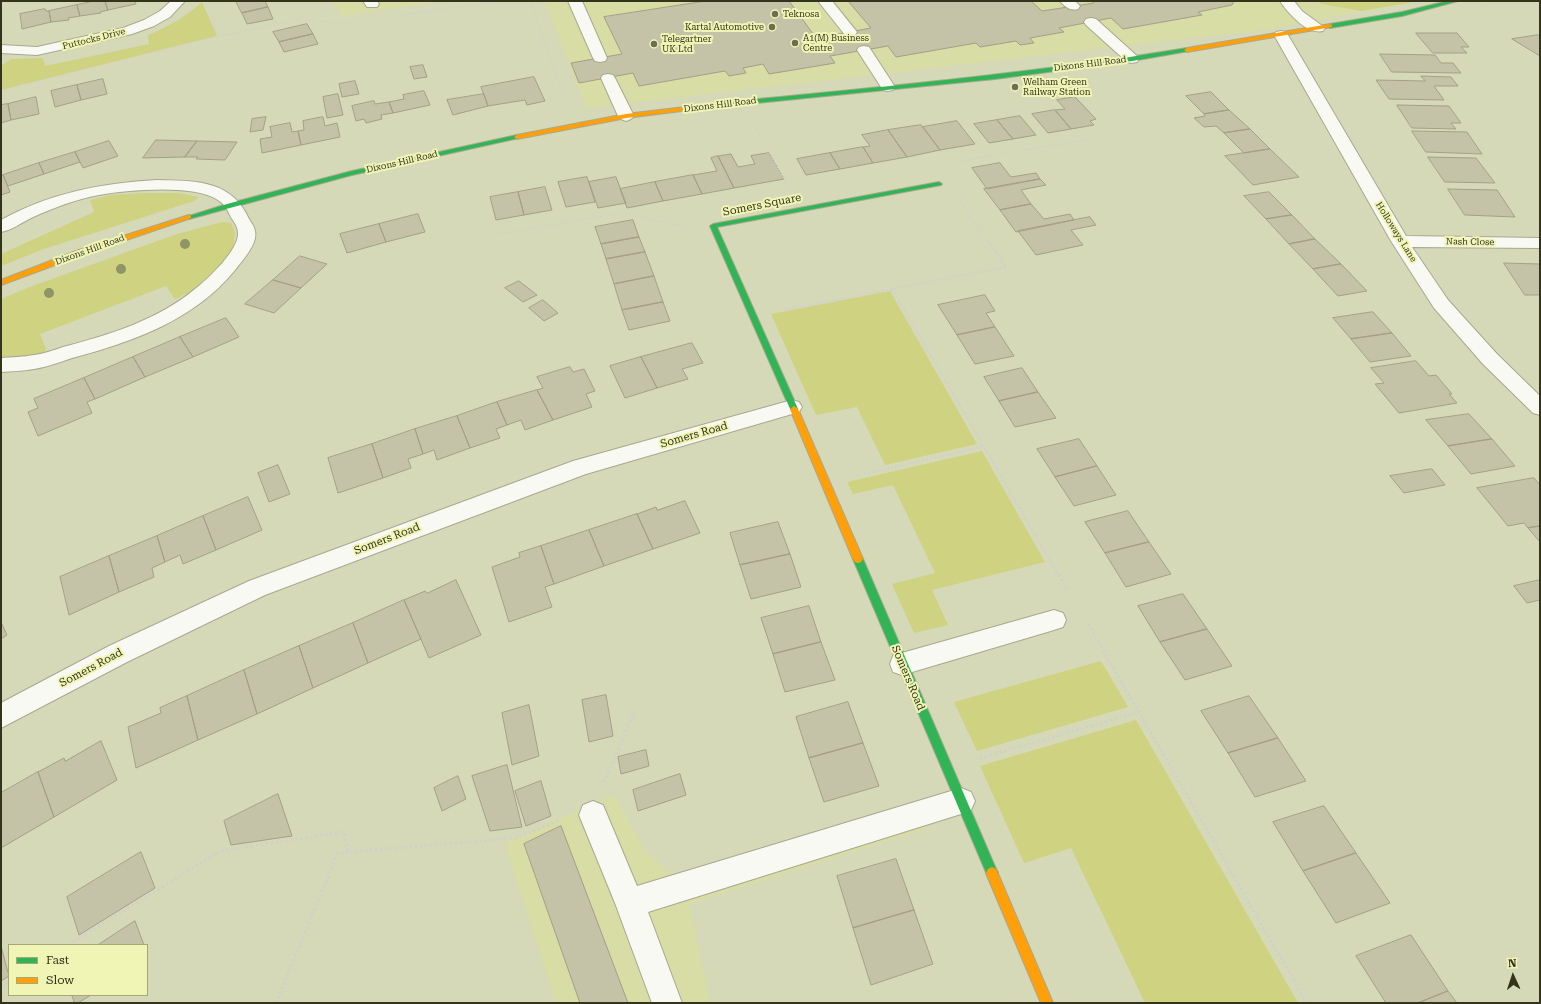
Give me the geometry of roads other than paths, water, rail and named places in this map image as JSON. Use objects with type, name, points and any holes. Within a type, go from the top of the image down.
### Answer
[{"type":"street","name":"Puttocks Drive","points":[[1,49],[37,51],[127,31],[149,23],[165,14],[178,1]]},
{"type":"street","points":[[575,1],[600,58]]},
{"type":"street","points":[[826,1],[850,32]]},
{"type":"street","points":[[1287,1],[1297,14],[1318,28]]},
{"type":"street","name":"Dixons Hill Road","points":[[1,283],[79,253],[138,233],[234,204],[422,156],[626,116],[741,102],[995,77],[1132,59],[1402,14],[1455,1]]},
{"type":"street","points":[[1091,22],[1132,59]]},
{"type":"street","name":"Holloways Lane","points":[[1281,35],[1400,241],[1441,304],[1490,359],[1540,408]]},
{"type":"street","points":[[864,50],[888,87]]},
{"type":"street","points":[[608,78],[626,116]]},
{"type":"street","name":"Somers Square","points":[[792,407],[714,226],[939,184]]},
{"type":"street","points":[[1,227],[47,205],[89,192],[131,186],[159,185],[186,186],[215,191],[222,194],[234,204],[247,232],[243,247],[230,265],[197,298],[140,328],[93,346],[29,363],[1,365]]},
{"type":"street","name":"Nash Close","points":[[1400,241],[1540,243]]},
{"type":"street","name":"Somers Road","points":[[1,716],[118,654],[257,588],[581,467],[792,407],[1047,1003]]},
{"type":"street","points":[[902,664],[1054,620]]},
{"type":"street","points":[[630,903],[961,801]]},
{"type":"street","points":[[593,815],[630,903],[667,1003]]},
{"type":"place","name":"Teknosa","points":[[775,14]]},
{"type":"place","name":"Kartal Automotive","points":[[772,27]]},
{"type":"place","name":"A1(M) Business Centre","points":[[795,43]]},
{"type":"place","name":"Telegartner UK Ltd","points":[[654,44]]},
{"type":"place","name":"Welham Green Railway Station","points":[[1015,87]]}]
